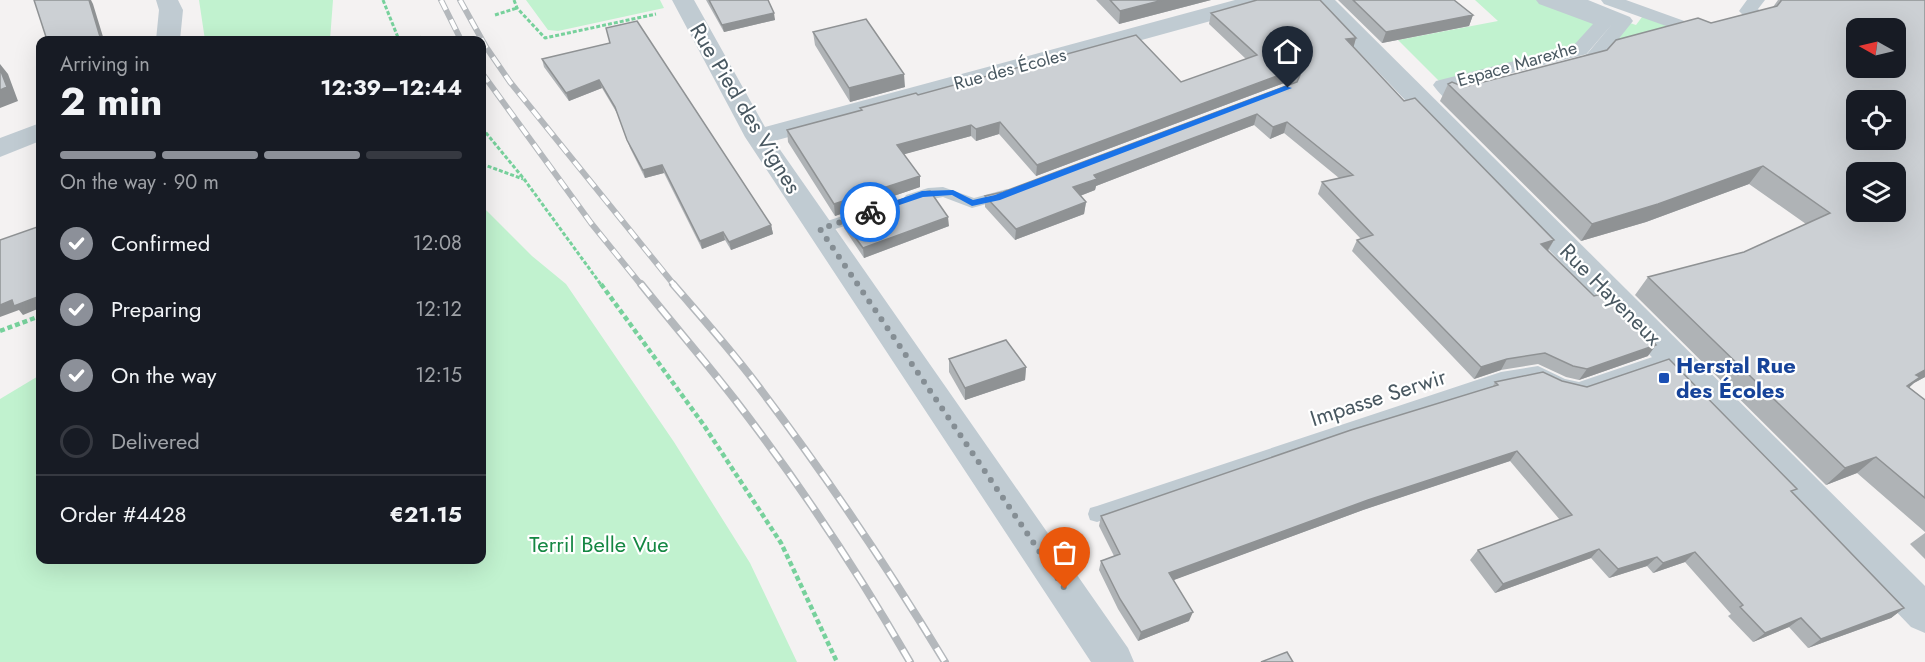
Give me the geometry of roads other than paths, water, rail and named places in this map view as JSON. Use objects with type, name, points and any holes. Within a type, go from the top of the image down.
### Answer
[{"type":"street","points":[[167,0],[171,10],[168,36]]},
{"type":"street","name":"Rue des Écoles","points":[[758,137],[1261,0]]},
{"type":"street","name":"Rue Hayeneux","points":[[1321,0],[1925,614]]},
{"type":"street","name":"Espace Marexhe","points":[[1545,0],[1604,22],[1580,50],[1443,85],[1455,97],[1590,62],[1624,21],[1573,0]]},
{"type":"street","points":[[1610,0],[1700,33],[1759,17],[1748,11],[1756,0]]},
{"type":"street","name":"Rue Pied des Vignes","points":[[685,4],[758,137],[1114,662]]},
{"type":"street","points":[[0,148],[36,133]]},
{"type":"lane","points":[[902,201],[922,194],[953,192],[972,203],[997,198],[1018,189]]},
{"type":"lane","points":[[820,229],[882,208]]},
{"type":"lane","name":"Impasse Serwir","points":[[1097,514],[1501,379],[1538,374],[1561,385],[1580,389],[1673,356]]},
{"type":"railway","points":[[441,0],[459,36]]},
{"type":"railway","points":[[460,0],[480,36]]},
{"type":"railway","points":[[486,47],[510,82],[675,286]]},
{"type":"railway","points":[[486,79],[591,223],[642,286]]},
{"type":"railway","points":[[641,284],[724,386],[805,496],[849,561],[910,662]]},
{"type":"railway","points":[[673,284],[740,363],[810,456],[879,558],[945,662]]},
{"type":"place","name":"Herstal Rue des Écoles","points":[[1664,378]]},
{"type":"park label","name":"Terril Belle Vue","points":[[599,544]]}]
